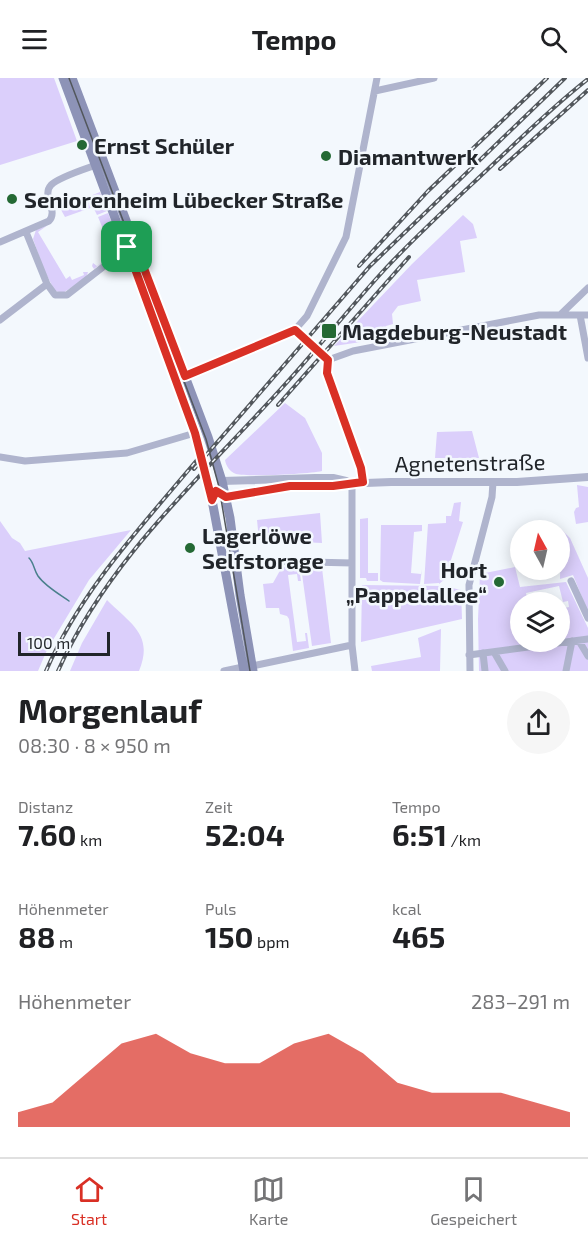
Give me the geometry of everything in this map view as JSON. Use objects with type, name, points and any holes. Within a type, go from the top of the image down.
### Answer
[{"type":"main road","points":[[63,78],[96,165],[208,435],[226,497],[237,564],[248,669]]},
{"type":"main road","points":[[72,78],[131,245],[213,492],[227,586],[248,669]]},
{"type":"main road","points":[[213,492],[222,482]]},
{"type":"street","points":[[185,376],[295,330],[312,307],[346,237],[377,78]]},
{"type":"street","points":[[375,91],[434,78]]},
{"type":"street","points":[[0,242],[47,223],[52,218],[53,210],[48,193],[51,185],[96,165]]},
{"type":"street","points":[[26,232],[47,284],[55,295],[67,295],[131,245]]},
{"type":"street","points":[[0,320],[47,284]]},
{"type":"street","points":[[561,314],[588,288]]},
{"type":"street","points":[[328,360],[353,351],[539,315],[561,314],[584,315],[588,358]]},
{"type":"street","points":[[295,330],[328,360]]},
{"type":"street","points":[[328,360],[327,373],[361,468],[363,482]]},
{"type":"street","points":[[0,457],[23,461],[127,453],[195,433]]},
{"type":"street","name":"Agnetenstraße","points":[[226,497],[290,486],[333,486],[363,482],[493,482],[588,477]]},
{"type":"street","name":"Agnetenstraße","points":[[222,482],[333,478],[352,483]]},
{"type":"street","points":[[470,671],[468,605],[470,578],[493,493],[493,482]]},
{"type":"street","points":[[352,483],[352,645],[355,671]]},
{"type":"street","points":[[213,492],[226,497]]},
{"type":"street","points":[[268,561],[352,563]]},
{"type":"street","points":[[571,581],[588,618]]},
{"type":"street","points":[[470,655],[588,639]]},
{"type":"street","points":[[576,641],[588,656]]},
{"type":"street","points":[[566,671],[576,641]]},
{"type":"street","points":[[224,671],[248,669],[352,645]]},
{"type":"street","points":[[494,652],[505,671]]},
{"type":"street","points":[[483,653],[485,671]]},
{"type":"shaded area","points":[[0,78],[54,78],[77,141],[0,165]]},
{"type":"shaded area","points":[[100,192],[107,211],[97,215],[93,207],[65,217],[60,208]]},
{"type":"shaded area","points":[[108,213],[121,247],[94,269],[93,263],[97,266],[113,253],[98,217]]},
{"type":"shaded area","points":[[463,215],[473,224],[477,238],[460,241],[465,272],[417,280],[421,301],[398,306],[392,314],[393,324],[386,326],[388,338],[334,346],[412,264]]},
{"type":"shaded area","points":[[48,225],[38,232],[66,279],[70,276],[72,280],[84,275],[83,272],[88,272],[87,276],[63,293],[55,291],[44,270],[33,239],[36,230]]},
{"type":"shaded area","points":[[285,403],[305,418],[322,453],[322,471],[265,475],[243,475],[232,472],[225,460]]},
{"type":"shaded area","points":[[472,431],[479,458],[435,458],[437,432]]},
{"type":"shaded area","points":[[577,485],[588,487],[588,522],[576,524],[574,512],[579,507]]},
{"type":"shaded area","points":[[461,502],[459,521],[463,522],[445,579],[439,584],[424,584],[428,524],[446,523],[446,516],[451,516],[454,503]]},
{"type":"shaded area","points":[[320,513],[322,543],[259,540],[257,520]]},
{"type":"shaded area","points":[[368,518],[368,573],[378,573],[378,581],[367,581],[366,578],[360,578],[360,519]]},
{"type":"shaded area","points":[[0,521],[25,551],[131,530],[89,580],[47,650],[38,671],[0,671]]},
{"type":"shaded area","points":[[381,525],[422,525],[422,531],[414,532],[411,573],[421,574],[422,569],[420,584],[380,580]]},
{"type":"shaded area","points":[[570,538],[588,578],[588,612],[573,575],[570,576]]},
{"type":"shaded area","points":[[282,567],[299,567],[301,581],[298,581],[297,574],[288,575],[297,642],[306,641],[305,633],[307,633],[309,648],[293,651],[289,619],[280,614],[279,608],[266,608],[263,584],[273,583]]},
{"type":"shaded area","points":[[301,567],[322,568],[331,643],[312,646]]},
{"type":"shaded area","points":[[510,568],[510,580],[518,580],[520,587],[566,582],[588,628],[588,671],[479,671],[480,574]]},
{"type":"shaded area","points":[[362,585],[444,586],[461,590],[462,619],[361,642]]},
{"type":"shaded area","points":[[107,600],[132,624],[142,639],[143,659],[139,671],[70,671],[82,643]]},
{"type":"shaded area","points":[[441,629],[440,671],[372,671],[371,666],[421,657],[418,638]]},
{"type":"waterway","points":[[29,558],[41,580],[69,601]]},
{"type":"tram line","points":[[69,78],[206,439],[219,487],[250,671]]},
{"type":"railway","points":[[359,266],[428,191],[547,78]]},
{"type":"railway","points":[[194,469],[370,266],[565,78]]},
{"type":"railway","points":[[58,671],[78,631],[102,593],[128,557],[187,489],[293,376],[398,255],[536,123],[588,79]]},
{"type":"railway","points":[[500,169],[588,90]]},
{"type":"railway","points":[[278,405],[409,257]]},
{"type":"railway","points":[[46,671],[60,641],[94,586],[197,460]]},
{"type":"place","name":"Ernst Schüler","points":[[82,145]]},
{"type":"place","name":"Diamantwerk","points":[[326,156]]},
{"type":"place","name":"Seniorenheim Lübecker Straße","points":[[12,199]]},
{"type":"place","name":"Magdeburg-Neustadt","points":[[329,331]]},
{"type":"place","name":"Lagerlöwe Selfstorage","points":[[190,548]]},
{"type":"place","name":"Hort „Pappelallee“","points":[[499,582]]},
{"type":"route","points":[[134,242],[185,376],[295,330],[328,360],[327,373],[334,398],[361,468],[363,482],[333,486],[290,486],[226,497],[216,491],[212,500],[195,433],[127,247],[134,242]]}]
